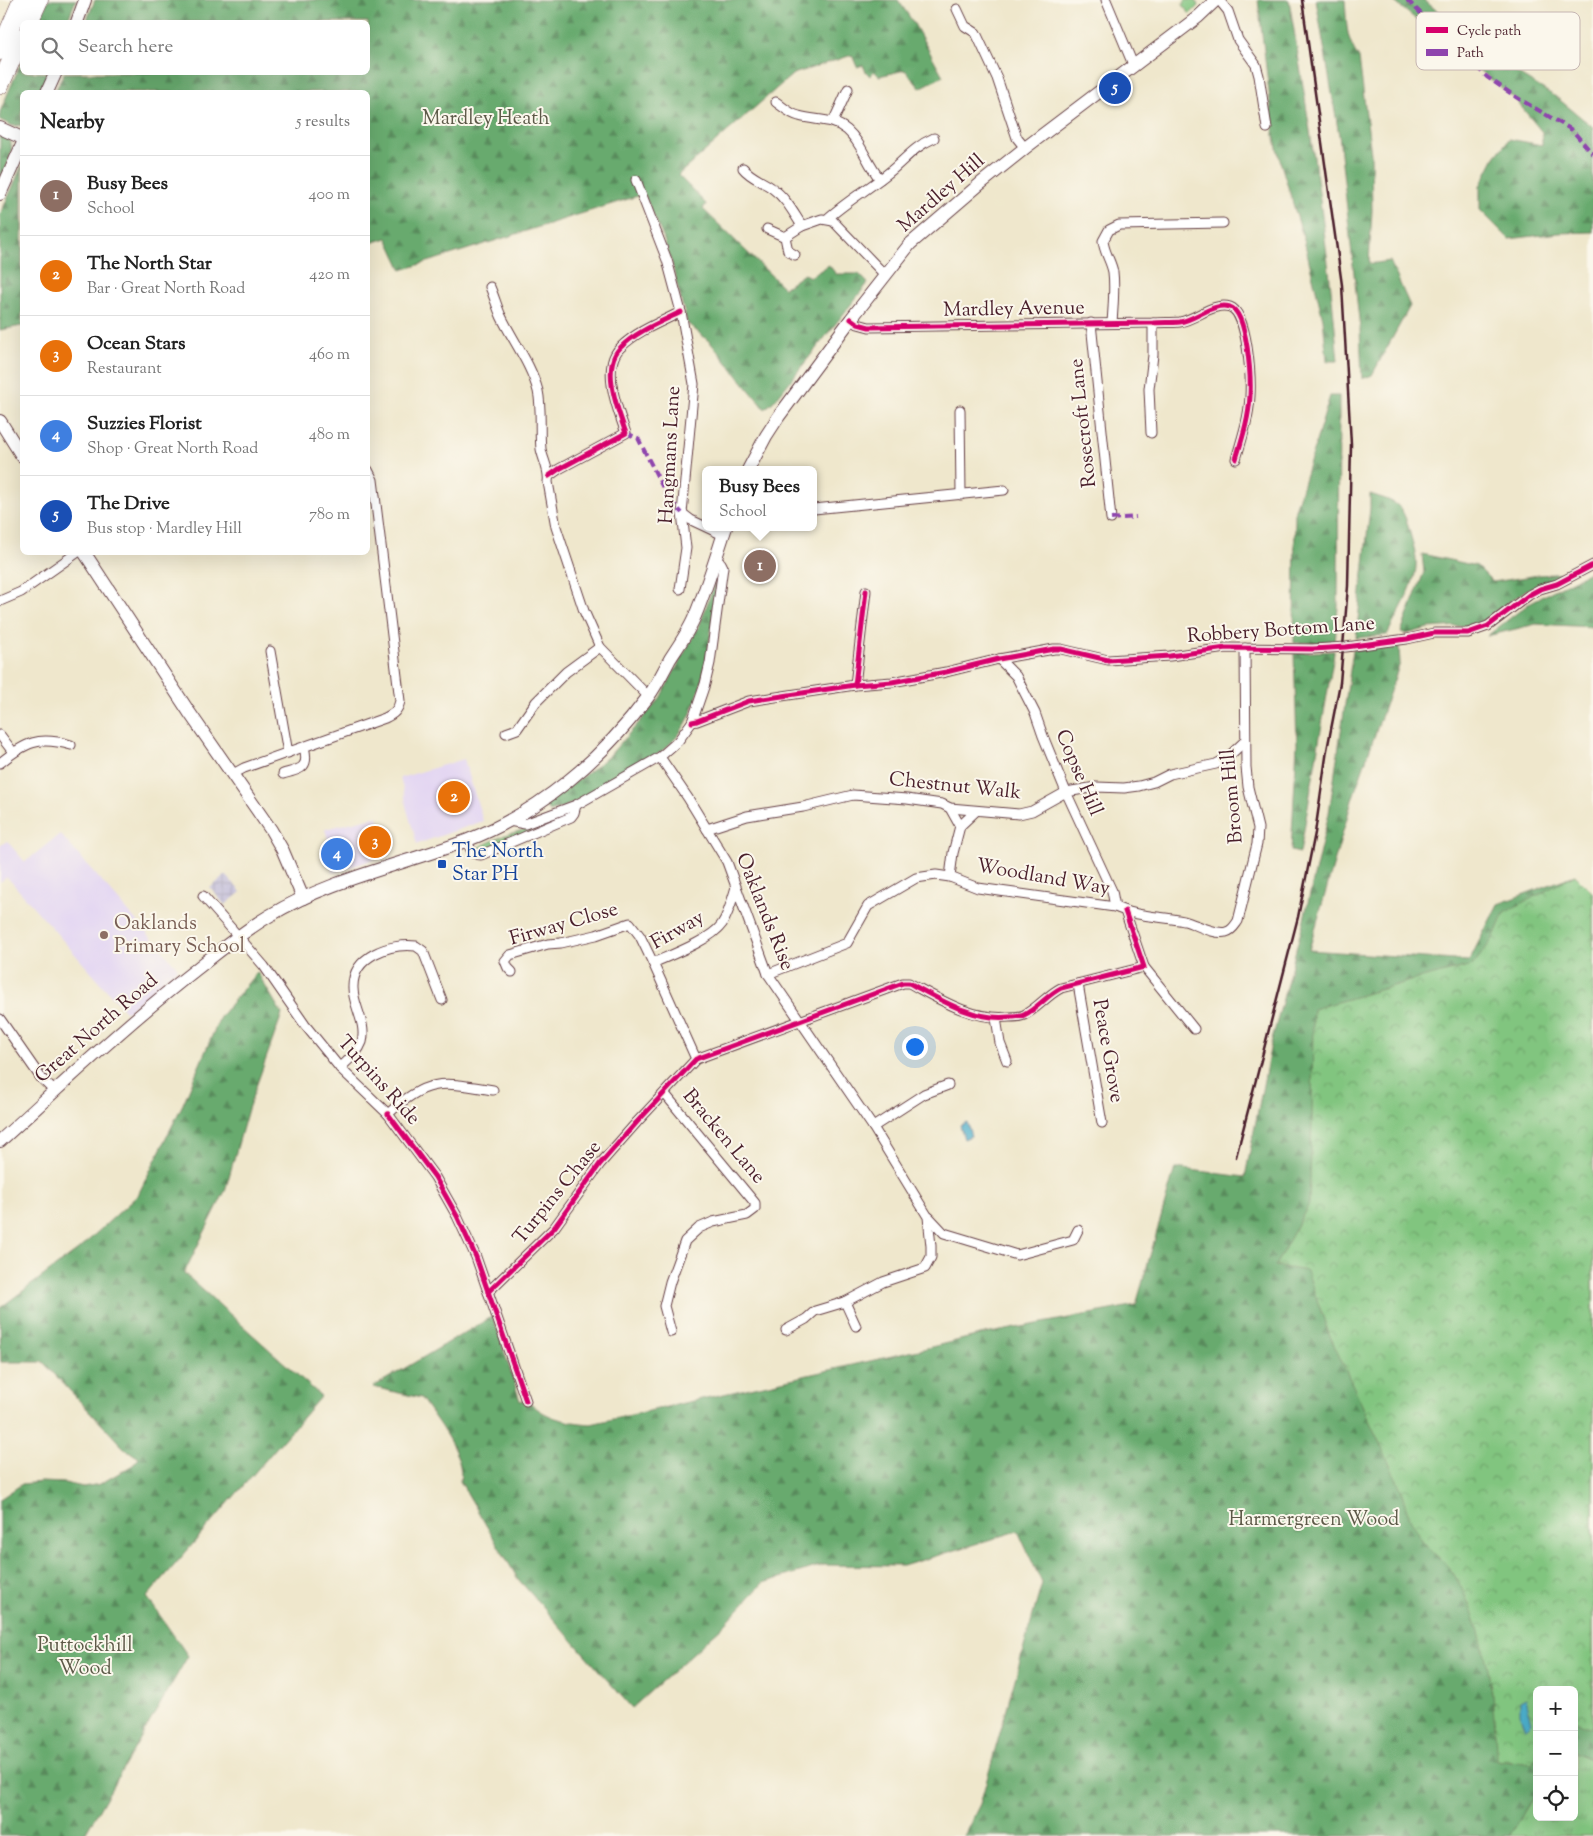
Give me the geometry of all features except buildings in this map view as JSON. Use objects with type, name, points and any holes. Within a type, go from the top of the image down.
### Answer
[{"type":"highway","points":[[0,51],[22,0]]},
{"type":"highway","points":[[30,20],[39,0]]},
{"type":"highway","points":[[0,85],[20,41]]},
{"type":"main road","points":[[78,20],[85,0]]},
{"type":"main road","name":"Mardley Hill","points":[[750,466],[779,416],[910,244],[1025,148],[1134,67],[1217,0]]},
{"type":"main road","points":[[48,90],[55,75]]},
{"type":"main road","points":[[2,129],[20,137]]},
{"type":"main road","points":[[0,194],[20,149]]},
{"type":"main road","points":[[0,422],[20,453]]},
{"type":"main road","points":[[648,696],[694,618],[716,560],[724,531]]},
{"type":"main road","points":[[86,555],[189,712],[271,830],[303,898]]},
{"type":"main road","name":"Great North Road","points":[[0,1141],[124,1028],[238,936],[272,914],[303,898],[339,883],[467,840],[509,821],[534,807],[602,752],[648,696]]},
{"type":"street","points":[[1106,0],[1134,67]]},
{"type":"street","points":[[1217,0],[1228,11],[1238,40],[1256,64],[1268,128]]},
{"type":"street","points":[[957,9],[965,26],[976,33],[997,78],[1017,138],[1025,148]]},
{"type":"street","points":[[832,122],[848,89]]},
{"type":"street","points":[[776,102],[797,116],[832,122],[848,131],[854,138],[872,171],[880,179]]},
{"type":"street","points":[[785,237],[802,226],[827,218],[880,179],[915,148],[934,138]]},
{"type":"street","points":[[743,168],[751,176],[781,196],[789,204],[802,226]]},
{"type":"street","name":"Hangmans Lane","points":[[636,180],[668,260],[681,312],[694,384],[682,513],[686,548],[680,589]]},
{"type":"street","points":[[827,218],[833,221],[885,275]]},
{"type":"street","points":[[1112,323],[1113,274],[1103,241],[1109,230],[1119,225],[1223,223]]},
{"type":"street","points":[[767,229],[785,237]]},
{"type":"street","points":[[785,237],[788,251],[795,255]]},
{"type":"street","points":[[490,287],[501,315],[536,384],[540,401],[539,427],[542,452],[549,476],[548,482],[556,527],[584,611],[600,647],[648,696]]},
{"type":"street","name":"Mardley Avenue","points":[[851,319],[858,324],[870,327],[1153,323],[1180,322],[1196,318],[1213,307],[1232,307],[1240,320],[1250,371],[1250,397],[1244,432],[1236,459]]},
{"type":"street","points":[[549,476],[626,433],[614,398],[611,376],[613,361],[619,348],[648,328],[681,312]]},
{"type":"street","name":"Rosecroft Lane","points":[[1091,323],[1111,519]]},
{"type":"street","points":[[1151,433],[1149,389],[1153,355],[1153,323]]},
{"type":"street","points":[[960,410],[961,495]]},
{"type":"street","points":[[233,774],[244,768],[385,718],[395,712],[399,706],[372,516],[373,480],[370,474]]},
{"type":"street","points":[[817,509],[1004,490]]},
{"type":"street","points":[[682,513],[691,520],[702,524]]},
{"type":"street","points":[[0,601],[21,592],[74,555]]},
{"type":"street","points":[[509,821],[526,824],[576,805],[660,757],[678,741],[692,722],[710,663],[723,576],[723,565],[716,560]]},
{"type":"street","name":"Robbery Bottom Lane","points":[[692,722],[749,701],[855,685],[892,682],[1054,649],[1062,649],[1108,660],[1170,656],[1226,648],[1313,649],[1346,647],[1407,639],[1434,633],[1468,633],[1488,626],[1540,589],[1557,584],[1593,565]]},
{"type":"street","points":[[855,685],[866,591]]},
{"type":"street","points":[[506,733],[517,729],[536,702],[566,672],[600,647]]},
{"type":"street","name":"Broom Hill","points":[[1226,932],[1233,928],[1238,921],[1257,844],[1258,828],[1248,787],[1245,741],[1245,648]]},
{"type":"street","points":[[270,650],[288,753]]},
{"type":"street","name":"Copse Hill","points":[[1000,659],[1016,676],[1035,713],[1042,736],[1066,792],[1112,891],[1115,907]]},
{"type":"street","points":[[0,735],[13,752]]},
{"type":"street","points":[[0,763],[13,752],[35,741],[50,740],[71,745]]},
{"type":"street","name":"Chestnut Walk","points":[[708,829],[747,816],[803,807],[853,796],[907,798],[942,804],[950,808],[1019,814],[1032,811],[1066,792],[1096,786],[1124,788],[1146,784],[1170,774],[1223,761],[1245,741]]},
{"type":"street","points":[[282,774],[298,769],[305,764],[307,759],[304,747]]},
{"type":"street","name":"Oaklands Rise","points":[[660,757],[708,829],[727,862],[768,974],[873,1127],[928,1217],[932,1246],[931,1257],[925,1268],[883,1282],[845,1302],[816,1311],[786,1330]]},
{"type":"street","points":[[467,840],[472,853],[481,855],[571,818],[576,805]]},
{"type":"street","points":[[534,807],[543,817]]},
{"type":"street","points":[[950,808],[960,826]]},
{"type":"street","points":[[950,877],[953,853],[960,826],[976,811]]},
{"type":"street","name":"Woodland Way","points":[[768,974],[847,943],[868,906],[916,878],[936,875],[950,877],[978,888],[1115,907],[1125,912],[1185,921],[1209,930],[1226,932]]},
{"type":"street","name":"Firway","points":[[696,1059],[653,963],[697,943],[721,926],[730,909],[736,887]]},
{"type":"street","name":"Turpins Ride","points":[[203,896],[264,966],[305,1025],[340,1068],[388,1114],[438,1182],[457,1216],[476,1257],[526,1402]]},
{"type":"street","points":[[1125,912],[1144,967],[1194,1029]]},
{"type":"street","name":"Firway Close","points":[[512,972],[508,968],[506,961],[510,955],[548,944],[596,935],[630,923],[640,936],[653,963]]},
{"type":"street","points":[[340,1068],[358,1051],[362,1041],[362,1020],[353,988],[356,975],[363,963],[373,954],[392,946],[416,946],[423,951],[442,1000]]},
{"type":"street","points":[[1008,1061],[1000,1043],[996,1018],[1023,1016],[1053,992],[1144,967]]},
{"type":"street","name":"Turpins Chase","points":[[488,1292],[554,1228],[600,1164],[696,1059],[895,985],[909,983],[954,1006],[996,1018]]},
{"type":"street","name":"Peace Grove","points":[[1078,984],[1102,1123]]},
{"type":"street","points":[[0,1020],[3,1030],[41,1078],[54,1091]]},
{"type":"street","points":[[388,1114],[409,1096],[427,1086],[435,1084],[452,1084],[493,1090]]},
{"type":"street","points":[[873,1127],[924,1094],[948,1085]]},
{"type":"street","name":"Bracken Lane","points":[[665,1094],[755,1203],[755,1209],[747,1215],[713,1222],[699,1228],[685,1241],[670,1282],[664,1306],[671,1332]]},
{"type":"street","points":[[928,1217],[944,1233],[1017,1255],[1073,1240],[1078,1230]]},
{"type":"street","points":[[845,1302],[856,1326]]},
{"type":"shaded area","points":[[464,759],[483,821],[417,844],[400,778]]},
{"type":"shaded area","points":[[378,816],[390,854],[332,873],[334,860],[325,829]]},
{"type":"shaded area","name":"Oaklands Primary School","points":[[60,834],[178,968],[126,1012],[7,877],[0,882],[0,846],[7,841],[25,862]]},
{"type":"shaded area","points":[[226,875],[241,892],[225,905],[210,888]]},
{"type":"green space","points":[[48,0],[76,0],[68,20],[40,20]]},
{"type":"green space","name":"Mardley Heath","points":[[95,0],[898,0],[913,22],[943,76],[920,88],[905,70],[879,76],[874,71],[870,76],[863,65],[857,67],[852,55],[793,74],[678,175],[706,204],[703,209],[784,288],[804,274],[810,277],[829,265],[836,274],[859,274],[868,283],[776,399],[765,409],[710,342],[687,323],[663,237],[644,194],[402,270],[387,238],[370,243],[370,90],[56,90],[63,75],[370,75],[370,20],[87,20]]},
{"type":"green space","points":[[1186,0],[1196,0],[1198,6],[1190,14],[1182,5]]},
{"type":"green space","points":[[1258,0],[1289,0],[1311,135],[1338,361],[1327,361],[1323,319],[1304,240],[1274,135]]},
{"type":"green space","points":[[1316,0],[1345,0],[1349,37],[1359,58],[1371,154],[1372,210],[1369,264],[1390,261],[1410,306],[1372,375],[1362,379],[1360,329],[1339,135]]},
{"type":"green space","points":[[1392,0],[1424,0],[1438,12],[1416,12],[1416,19]]},
{"type":"green space","points":[[20,65],[20,75],[47,75],[40,90],[20,90],[20,125],[13,126],[0,120],[0,112]]},
{"type":"green space","points":[[1479,70],[1512,70],[1556,97],[1593,127],[1593,232],[1559,233],[1509,239],[1480,210],[1480,186],[1495,157],[1509,139],[1542,145],[1542,132],[1514,98]]},
{"type":"green space","points":[[0,135],[9,138],[11,154],[0,180]]},
{"type":"green space","points":[[20,170],[20,326],[0,330],[0,215]]},
{"type":"green space","points":[[1330,396],[1339,396],[1338,607],[1335,642],[1294,643],[1295,510]]},
{"type":"green space","points":[[1370,494],[1393,502],[1401,510],[1407,523],[1416,559],[1416,567],[1409,592],[1387,635],[1356,638],[1370,508]]},
{"type":"green space","points":[[1422,554],[1477,566],[1493,582],[1539,575],[1570,573],[1526,590],[1477,625],[1428,628],[1407,634],[1401,632],[1424,572]]},
{"type":"green space","points":[[1593,570],[1593,627],[1536,624],[1487,636],[1531,602]]},
{"type":"green space","points":[[718,573],[706,661],[694,706],[685,725],[668,746],[648,761],[585,797],[550,812],[545,806],[609,756],[659,700],[700,624]]},
{"type":"green space","name":"Harmergreen Wood","points":[[1391,645],[1399,647],[1400,663],[1353,797],[1309,950],[1469,961],[1498,904],[1575,875],[1593,893],[1593,1760],[1578,1754],[1578,1686],[1533,1686],[1533,1798],[1509,1836],[964,1836],[980,1804],[1042,1583],[1018,1531],[903,1566],[823,1565],[763,1583],[722,1627],[632,1708],[518,1579],[460,1481],[461,1471],[454,1449],[421,1398],[373,1387],[493,1316],[520,1401],[527,1399],[541,1411],[556,1418],[591,1424],[980,1335],[1136,1305],[1175,1168],[1245,1177],[1271,1044],[1304,919],[1329,813],[1353,650]]},
{"type":"green space","points":[[1334,651],[1300,853],[1291,851],[1297,744],[1294,653]]},
{"type":"green space","points":[[562,815],[563,817],[481,852],[477,851],[477,848],[505,835],[534,827]]},
{"type":"green space","points":[[1575,875],[1593,893],[1593,1728],[1578,1722],[1578,1686],[1533,1686],[1532,1764],[1496,1759],[1494,1713],[1487,1666],[1482,1643],[1467,1599],[1453,1574],[1423,1541],[1414,1527],[1401,1489],[1329,1334],[1307,1271],[1275,1266],[1309,1204],[1313,1009],[1473,965],[1493,939],[1504,913]]},
{"type":"green space","name":"Puttockhill Wood","points":[[257,972],[282,1014],[248,1109],[225,1191],[184,1273],[321,1396],[147,1597],[188,1656],[84,1836],[0,1836],[0,1499],[22,1484],[41,1482],[65,1483],[83,1487],[100,1484],[133,1465],[139,1458],[124,1448],[43,1362],[1,1362],[0,1308],[78,1250],[138,1195],[183,1104],[220,1017]]},
{"type":"green space","points":[[1578,1754],[1593,1760],[1593,1836],[1509,1836],[1533,1798],[1533,1821],[1578,1821]]},
{"type":"water","points":[[967,1122],[971,1136],[964,1139],[960,1125]]},
{"type":"water","points":[[1526,1698],[1532,1724],[1526,1729],[1520,1714],[1520,1701]]},
{"type":"railway","points":[[1236,1157],[1298,917],[1315,833],[1327,750],[1340,683],[1348,586],[1351,444],[1342,285],[1302,0]]},
{"type":"marked path","points":[[1407,0],[1419,12]]},
{"type":"marked path","points":[[1480,70],[1516,97],[1572,130],[1593,154]]},
{"type":"marked path","points":[[626,433],[638,438],[668,498],[682,513]]},
{"type":"marked path","points":[[1111,519],[1136,517]]},
{"type":"cycle path","points":[[851,319],[858,324],[869,327],[1180,322],[1217,307],[1230,307],[1236,312],[1245,333],[1250,376],[1248,412],[1236,459]]},
{"type":"cycle path","points":[[549,476],[626,433],[615,401],[611,377],[615,355],[634,336],[681,312]]},
{"type":"cycle path","points":[[692,722],[749,701],[855,685],[892,682],[1054,649],[1108,660],[1170,656],[1226,648],[1313,649],[1346,647],[1407,639],[1434,633],[1468,633],[1488,626],[1540,589],[1557,584],[1593,565]]},
{"type":"cycle path","points":[[855,685],[866,591]]},
{"type":"cycle path","points":[[488,1292],[554,1228],[600,1164],[696,1059],[903,983],[909,983],[957,1008],[982,1016],[1022,1016],[1061,988],[1144,967],[1125,911]]},
{"type":"cycle path","points":[[388,1114],[435,1177],[457,1216],[476,1257],[526,1401]]},
{"type":"place","name":"The Drive","points":[[1115,88]]},
{"type":"place","name":"Busy Bees","points":[[760,566]]},
{"type":"place","name":"The North Star","points":[[454,797]]},
{"type":"place","name":"Ocean Stars","points":[[375,842]]},
{"type":"place","name":"Suzzies Florist","points":[[337,854]]},
{"type":"place","name":"The North Star PH","points":[[442,864]]},
{"type":"place","name":"Oaklands Primary School","points":[[104,935]]}]
